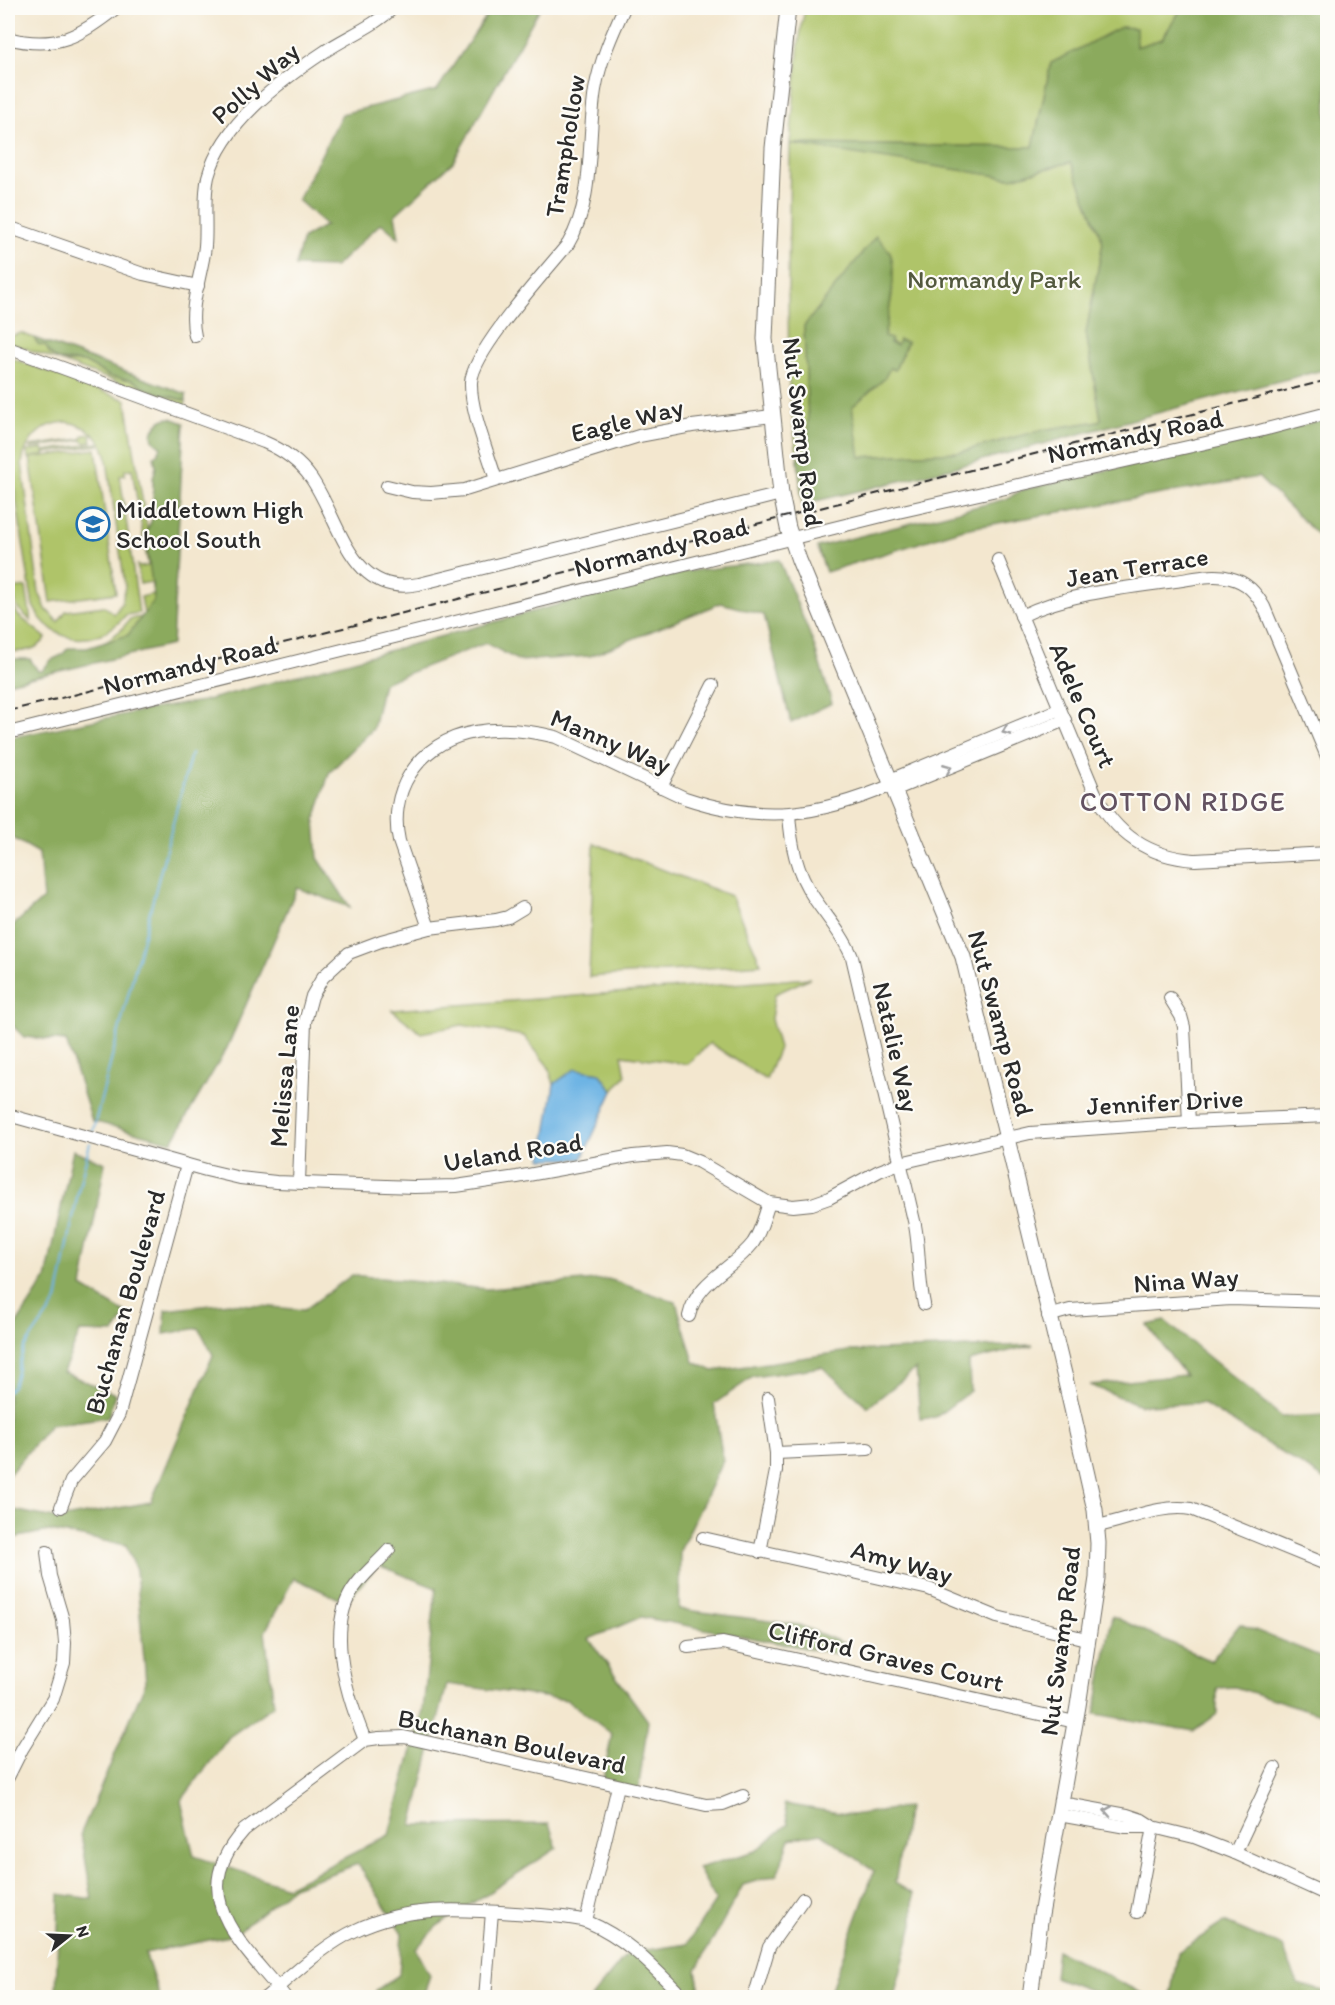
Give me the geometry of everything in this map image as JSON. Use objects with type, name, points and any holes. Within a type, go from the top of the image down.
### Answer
[{"type":"main road","name":"Nut Swamp Road","points":[[788,8],[773,148],[765,339],[781,494],[791,538],[963,957],[1090,1485],[1097,1526],[1097,1578],[1075,1722],[1040,1921],[1030,1998]]},
{"type":"street","points":[[8,38],[36,44],[67,39],[89,28],[113,8]]},
{"type":"street","name":"Polly Way","points":[[195,336],[193,317],[205,246],[208,179],[217,154],[227,136],[245,116],[292,75],[323,52],[381,18],[393,8]]},
{"type":"street","name":"Tramphollow","points":[[496,480],[473,404],[471,381],[473,372],[484,348],[568,244],[581,214],[585,199],[596,89],[606,51],[624,8]]},
{"type":"street","points":[[8,227],[135,272],[198,286]]},
{"type":"street","points":[[8,348],[264,442],[285,453],[310,478],[359,566],[376,580],[393,586],[419,584],[781,494]]},
{"type":"street","name":"Normandy Road","points":[[8,733],[791,538],[985,491],[1259,431],[1328,413]]},
{"type":"street","name":"Eagle Way","points":[[387,486],[412,492],[440,493],[465,490],[648,434],[772,416]]},
{"type":"street","name":"Adele Court","points":[[998,560],[1105,811],[1121,831],[1144,847],[1169,856],[1195,860],[1328,853]]},
{"type":"street","name":"Jean Terrace","points":[[1022,616],[1049,604],[1097,592],[1215,576],[1239,581],[1257,595],[1264,607],[1328,759]]},
{"type":"street","points":[[661,787],[713,685]]},
{"type":"street","name":"Manny Way","points":[[429,928],[399,842],[396,819],[400,797],[407,779],[420,760],[436,746],[456,737],[475,732],[506,729],[535,732],[568,742],[686,798],[744,813],[789,814],[835,806],[892,785],[1062,714]]},
{"type":"street","name":"Natalie Way","points":[[789,814],[793,850],[801,875],[813,897],[843,939],[852,957],[918,1242],[920,1291],[924,1304]]},
{"type":"street","name":"Melissa Lane","points":[[299,1182],[305,1022],[315,989],[330,969],[349,953],[381,941],[429,928],[496,920],[508,917],[523,908]]},
{"type":"street","points":[[1170,998],[1181,1016],[1184,1027],[1189,1122]]},
{"type":"street","points":[[1328,1040],[1328,1083]]},
{"type":"street","name":"Jennifer Drive","points":[[1006,1138],[1030,1133],[1189,1122],[1328,1116]]},
{"type":"street","name":"Ueland Road","points":[[8,1118],[240,1178],[299,1182],[414,1187],[456,1186],[517,1178],[633,1156],[667,1153],[682,1155],[699,1162],[769,1203],[793,1206],[820,1202],[879,1171],[900,1163],[1006,1138]]},
{"type":"street","name":"Buchanan Boulevard","points":[[61,1507],[71,1481],[105,1441],[118,1414],[187,1165]]},
{"type":"street","points":[[689,1316],[694,1300],[702,1289],[754,1241],[769,1203]]},
{"type":"street","name":"Nina Way","points":[[1048,1316],[1070,1310],[1231,1299],[1328,1302]]},
{"type":"street","points":[[760,1552],[775,1480],[776,1453],[768,1398]]},
{"type":"street","points":[[776,1453],[868,1449]]},
{"type":"street","points":[[1097,1526],[1177,1507],[1191,1509],[1328,1565]]},
{"type":"street","name":"Amy Way","points":[[703,1538],[929,1589],[997,1617],[1086,1639]]},
{"type":"street","points":[[365,1740],[351,1706],[344,1676],[341,1646],[343,1616],[350,1594],[389,1550]]},
{"type":"street","points":[[8,1776],[53,1699],[64,1663],[63,1620],[50,1576],[47,1552]]},
{"type":"street","name":"Clifford Graves Court","points":[[688,1647],[723,1643],[1075,1722]]},
{"type":"street","name":"Buchanan Boulevard","points":[[286,1998],[229,1928],[219,1896],[218,1881],[221,1869],[231,1847],[244,1830],[365,1740],[379,1737],[404,1737],[706,1805],[723,1804],[743,1796]]},
{"type":"street","points":[[1235,1853],[1275,1768]]},
{"type":"street","points":[[586,1921],[618,1786]]},
{"type":"street","points":[[1060,1809],[1132,1827],[1152,1827],[1194,1837],[1328,1895]]},
{"type":"street","points":[[1137,1912],[1152,1827]]},
{"type":"street","points":[[754,1998],[769,1947],[803,1899]]},
{"type":"street","points":[[265,1998],[328,1946],[355,1930],[405,1913],[456,1909],[586,1921],[617,1937],[632,1948],[684,1998]]},
{"type":"street","points":[[485,1998],[492,1912]]},
{"type":"green space","points":[[517,8],[540,8],[453,162],[395,215],[399,238],[381,223],[335,267],[295,266],[303,238],[326,225],[298,200],[342,114],[437,90],[487,15]]},
{"type":"green space","name":"Normandy Park","points":[[805,8],[1182,8],[1162,39],[1136,47],[1051,63],[1033,147],[796,144],[1011,178],[1071,162],[1103,242],[1086,333],[1101,419],[1099,421],[1042,430],[960,452],[859,457],[852,407],[884,379],[890,367],[895,370],[907,343],[899,340],[897,345],[884,337],[892,295],[890,252],[804,326],[809,443],[798,461],[789,390],[790,144],[799,41]]},
{"type":"green space","points":[[1182,8],[1327,8],[1327,369],[868,489],[802,504],[798,461],[809,443],[804,326],[876,236],[889,251],[893,269],[892,293],[884,337],[891,339],[890,343],[897,345],[899,340],[907,342],[895,370],[890,368],[884,379],[852,407],[860,457],[960,452],[1042,430],[1099,421],[1101,419],[1086,333],[1103,242],[1071,162],[1011,178],[790,144],[1033,147],[1051,63],[1121,27],[1136,28],[1136,47],[1162,39]]},
{"type":"green space","points":[[21,333],[34,338],[39,344],[46,345],[63,362],[84,362],[111,377],[132,380],[156,393],[186,401],[185,407],[8,342],[8,337]]},
{"type":"green space","points":[[34,338],[186,394],[186,401],[149,390],[132,380],[111,377],[84,362],[58,360],[49,353],[46,346],[38,344]]},
{"type":"green space","points":[[8,357],[126,400],[158,596],[129,638],[103,643],[121,630],[130,619],[142,617],[144,614],[141,597],[153,594],[151,582],[140,584],[137,565],[148,566],[132,469],[125,470],[125,475],[120,476],[139,613],[126,615],[115,626],[90,637],[64,636],[42,620],[33,606],[14,486],[8,487]],"holes":[[[58,423],[74,423],[86,428],[96,436],[106,454],[125,586],[122,603],[114,614],[104,606],[66,611],[58,622],[46,609],[39,592],[22,463],[31,440],[43,429]]]},
{"type":"green space","points":[[171,418],[184,423],[172,645],[8,683],[10,659],[30,659],[38,671],[42,671],[51,660],[62,655],[68,648],[87,648],[128,635],[153,602],[145,536],[153,516],[153,478],[156,467],[154,456],[161,447],[153,440],[152,434],[159,423]]},
{"type":"green space","points":[[1327,419],[1327,544],[1258,477],[964,529],[826,572],[817,547],[1006,499],[1022,490]]},
{"type":"green space","points":[[91,434],[92,442],[85,443],[81,440],[30,448],[30,446],[81,439],[84,435]]},
{"type":"green space","points":[[98,443],[99,445],[44,453],[44,455],[28,458],[27,451],[43,448],[44,451]]},
{"type":"green space","points":[[96,449],[116,593],[51,602],[30,458]]},
{"type":"green space","points":[[779,560],[813,642],[832,703],[791,723],[764,615],[721,603],[590,656],[519,661],[486,643],[383,683],[373,729],[329,773],[315,820],[318,858],[350,907],[297,888],[227,1048],[172,1142],[92,1121],[66,1041],[24,1037],[8,1021],[8,930],[43,899],[39,853],[8,835],[8,738],[151,709],[203,701],[675,573]]},
{"type":"green space","points":[[10,584],[13,589],[26,587],[31,621],[17,607]]},
{"type":"green space","points":[[8,595],[18,615],[46,638],[34,648],[19,652],[8,651]]},
{"type":"green space","points":[[594,843],[731,896],[761,964],[589,977]]},
{"type":"green space","points":[[810,978],[775,994],[771,1019],[779,1048],[766,1080],[710,1043],[687,1064],[622,1055],[626,1075],[613,1091],[600,1073],[575,1069],[554,1084],[548,1066],[524,1036],[462,1025],[421,1033],[392,1010]]},
{"type":"green space","points":[[73,1150],[105,1163],[82,1287],[127,1314],[114,1333],[80,1332],[63,1372],[115,1394],[108,1417],[50,1425],[8,1476],[8,1337],[46,1279]]},
{"type":"green space","points":[[352,1275],[487,1289],[608,1279],[676,1302],[694,1362],[713,1371],[849,1351],[1033,1345],[969,1361],[970,1391],[936,1417],[920,1419],[916,1369],[868,1407],[822,1367],[753,1377],[714,1404],[723,1460],[680,1551],[679,1609],[799,1625],[850,1646],[837,1654],[641,1617],[589,1639],[648,1721],[638,1792],[602,1784],[612,1734],[567,1700],[447,1684],[412,1825],[549,1824],[557,1848],[437,1926],[416,1949],[430,1975],[423,1997],[377,1997],[376,1990],[399,1975],[402,1933],[358,1864],[293,1887],[234,1935],[145,1953],[159,1995],[155,1997],[56,1997],[59,1894],[92,1899],[81,1833],[146,1682],[136,1570],[126,1545],[49,1531],[8,1539],[8,1509],[59,1519],[151,1502],[213,1355],[199,1328],[164,1334],[166,1310],[229,1303],[304,1310]],"holes":[[[378,1565],[436,1588],[423,1710],[389,1835],[287,1887],[194,1856],[181,1801],[229,1737],[274,1705],[265,1632],[294,1578],[346,1602]]]},
{"type":"green space","points":[[1165,1321],[1282,1417],[1327,1415],[1327,1481],[1202,1403],[1140,1405],[1090,1385],[1185,1375],[1147,1325]]},
{"type":"green space","points":[[1112,1616],[1211,1661],[1240,1624],[1327,1659],[1327,1716],[1235,1687],[1217,1688],[1217,1714],[1194,1731],[1095,1714]]},
{"type":"green space","points":[[784,1804],[852,1815],[908,1807],[895,1883],[913,1894],[913,1924],[894,1997],[828,1997],[874,1871],[821,1833],[790,1839],[777,1875],[743,1885],[696,1970],[701,1997],[591,1998],[628,1953],[687,1944],[716,1900],[698,1868],[756,1851],[788,1824]]},
{"type":"green space","points":[[1224,1922],[1283,1947],[1298,1984],[1327,1992],[1327,1997],[1170,1997],[1178,1952]]},
{"type":"green space","points":[[1057,1950],[1149,1997],[1108,1997],[1054,1977]]},
{"type":"water","points":[[575,1069],[600,1073],[613,1091],[582,1159],[542,1159],[554,1084]]},
{"type":"waterway","points":[[92,1134],[191,754]]},
{"type":"waterway","points":[[8,1391],[13,1386],[24,1348],[57,1301],[90,1143]]},
{"type":"railway","points":[[8,711],[1328,380]]},
{"type":"place","name":"Middletown High School South","points":[[93,524]]},
{"type":"district","name":"COTTON RIDGE","points":[[1183,802]]}]
